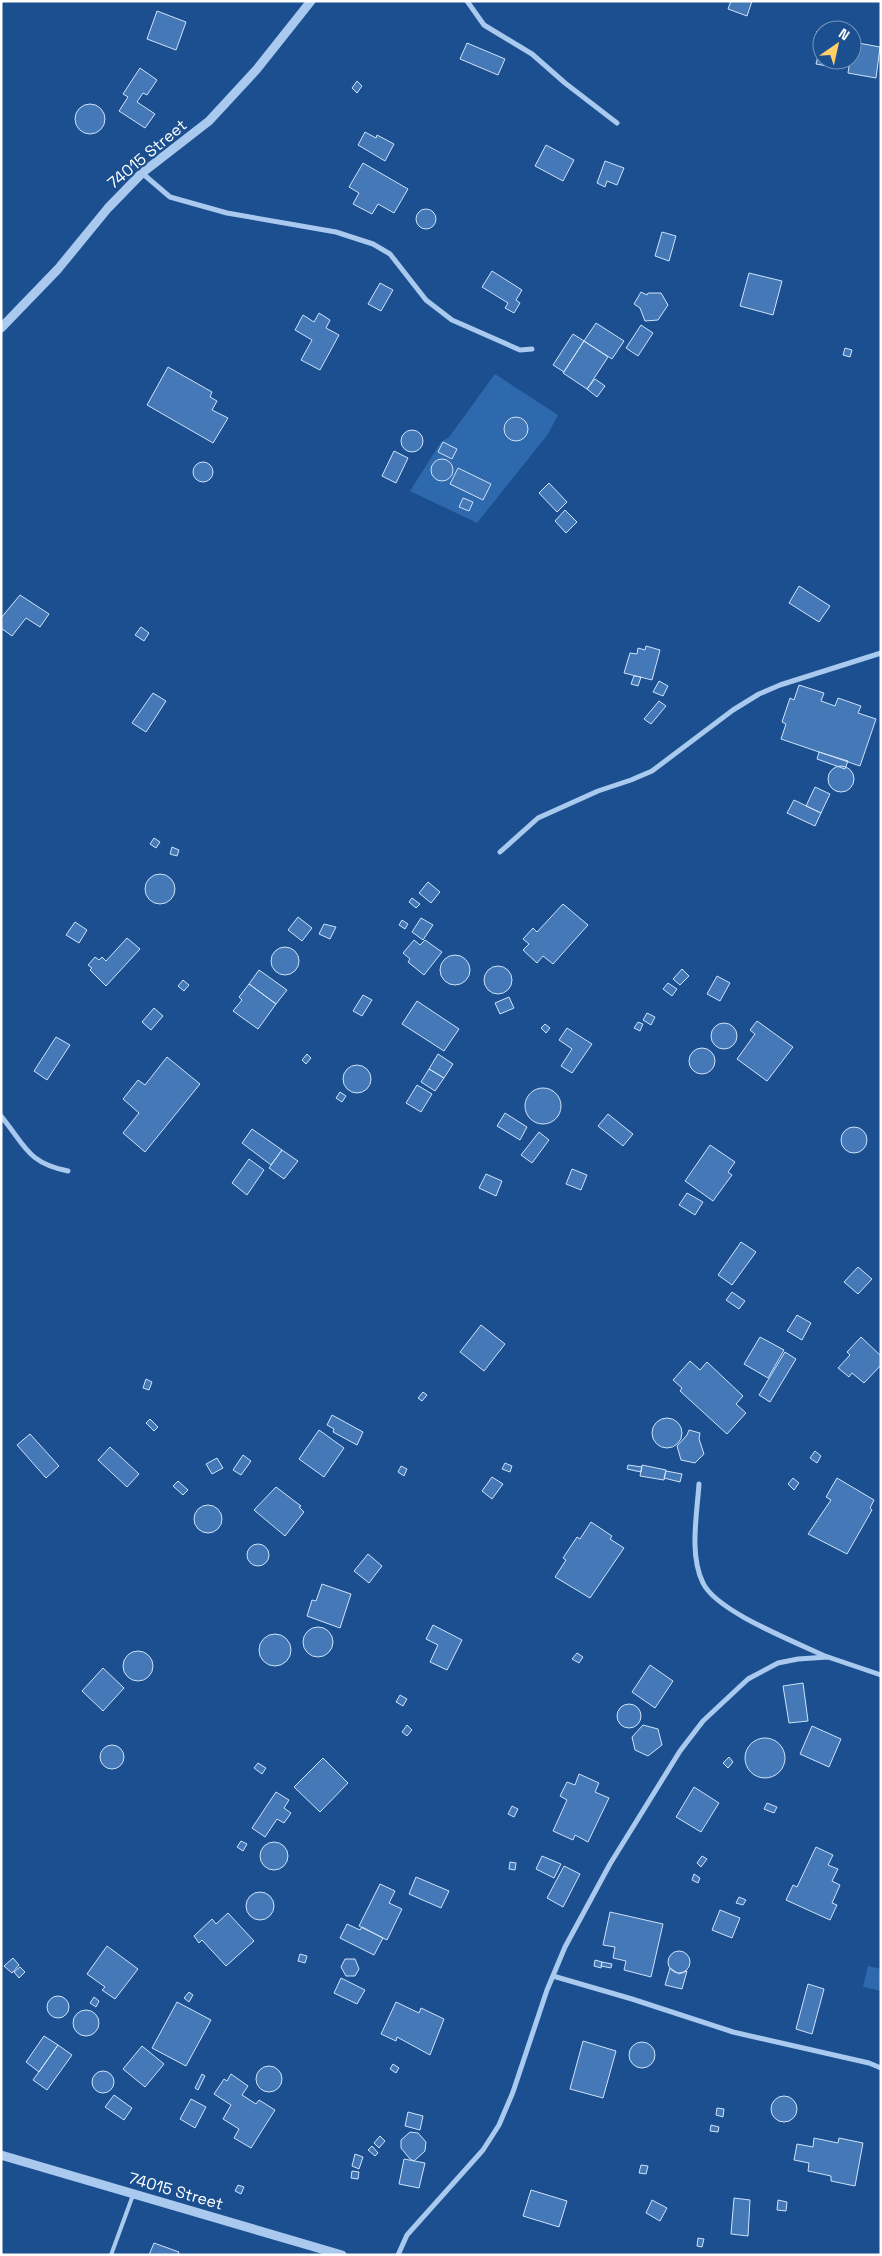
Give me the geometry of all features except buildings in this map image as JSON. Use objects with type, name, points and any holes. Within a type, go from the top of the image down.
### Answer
[{"type":"street","name":"74015 Street","points":[[1,328],[58,269],[108,208],[142,173],[209,122],[257,69],[310,1]]},
{"type":"street","points":[[467,1],[484,25],[532,54],[565,83],[617,123]]},
{"type":"street","points":[[142,173],[170,197],[227,212],[336,232],[373,244],[390,254],[426,300],[452,320],[520,350],[532,348]]},
{"type":"street","points":[[500,852],[538,818],[598,791],[652,771],[725,715],[759,694],[780,685],[881,653]]},
{"type":"street","points":[[1,1116],[29,1155],[55,1168],[68,1171]]},
{"type":"street","points":[[698,1484],[695,1550],[703,1584],[714,1599],[732,1610],[828,1657],[881,1675]]},
{"type":"street","points":[[398,2255],[407,2235],[483,2150],[499,2125],[513,2092],[553,1976],[577,1923],[610,1864],[680,1751],[703,1721],[748,1679],[778,1663],[798,1659],[828,1657]]},
{"type":"street","points":[[553,1976],[632,1999],[733,2032],[870,2063],[881,2068]]},
{"type":"street","name":"74015 Street","points":[[1,2155],[342,2255]]},
{"type":"lane","points":[[110,2255],[133,2195]]},
{"type":"shaded area","points":[[495,374],[558,415],[548,434],[477,523],[410,491],[441,442],[449,437]]},
{"type":"shaded area","points":[[868,1966],[881,1969],[881,1991],[863,1987]]}]
